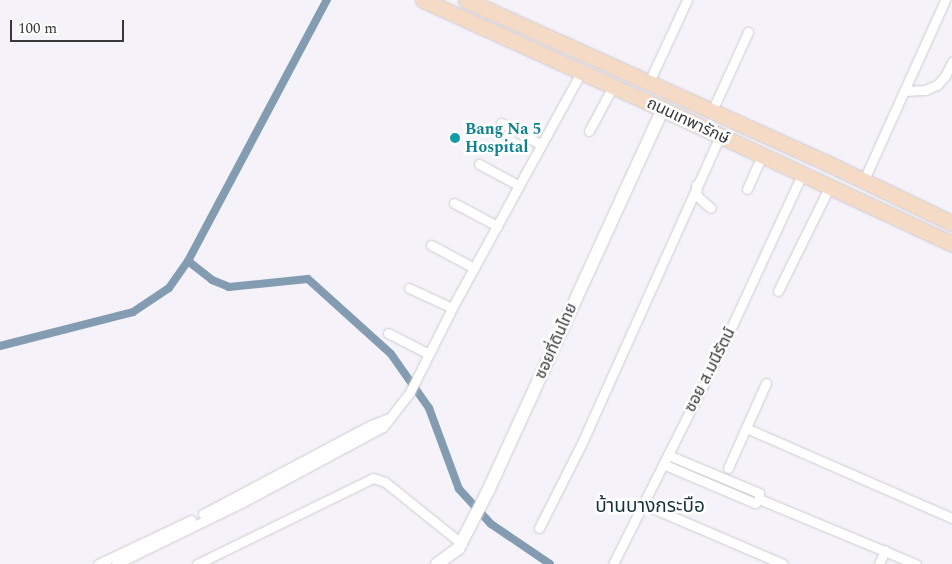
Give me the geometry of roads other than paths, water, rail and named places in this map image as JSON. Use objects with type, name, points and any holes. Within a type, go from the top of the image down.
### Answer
[{"type":"main road","name":"ถนนเทพารักษ์","points":[[423,0],[664,109],[952,244]]},
{"type":"main road","name":"ถนนเทพารักษ์","points":[[466,0],[649,82],[952,223]]},
{"type":"street","points":[[649,82],[688,0]]},
{"type":"street","points":[[863,182],[945,0]]},
{"type":"street","points":[[712,111],[748,32]]},
{"type":"street","points":[[904,91],[925,90],[937,85],[945,76],[952,62]]},
{"type":"street","points":[[116,564],[188,524],[327,453],[371,425],[389,418],[410,392],[452,308],[580,72]]},
{"type":"street","points":[[589,131],[613,86]]},
{"type":"street","name":"ซอยที่ดินไทย","points":[[437,564],[447,559],[462,544],[664,109]]},
{"type":"street","points":[[501,123],[540,144]]},
{"type":"street","points":[[540,528],[582,445],[696,184],[720,135]]},
{"type":"street","points":[[747,189],[762,156]]},
{"type":"street","points":[[479,164],[518,185]]},
{"type":"street","name":"ซอย ส.มนีรัตน์","points":[[613,564],[740,311],[802,174]]},
{"type":"street","points":[[696,184],[697,196],[711,208]]},
{"type":"street","points":[[778,291],[830,186]]},
{"type":"street","points":[[454,203],[497,226]]},
{"type":"street","points":[[431,245],[474,268]]},
{"type":"street","points":[[409,288],[452,308]]},
{"type":"street","points":[[388,333],[429,354]]},
{"type":"street","points":[[728,468],[766,383]]},
{"type":"street","points":[[746,428],[952,518]]},
{"type":"street","points":[[668,455],[759,493],[759,500]]},
{"type":"street","points":[[663,464],[755,503],[759,500],[885,550],[899,561],[916,564]]},
{"type":"street","points":[[197,564],[373,478],[385,482],[462,544]]},
{"type":"street","points":[[643,504],[784,564]]},
{"type":"street","points":[[98,564],[188,524]]},
{"type":"street","points":[[880,564],[885,550]]},
{"type":"waterway","points":[[0,346],[133,312],[169,288],[188,261],[327,0]]},
{"type":"waterway","points":[[188,261],[212,280],[229,287],[308,279],[391,354],[429,408],[459,489],[491,524],[550,564]]},
{"type":"place","name":"Bang Na 5 Hospital","points":[[455,138]]},
{"type":"district","name":"บ้านบางกระบือ","points":[[650,507]]}]
